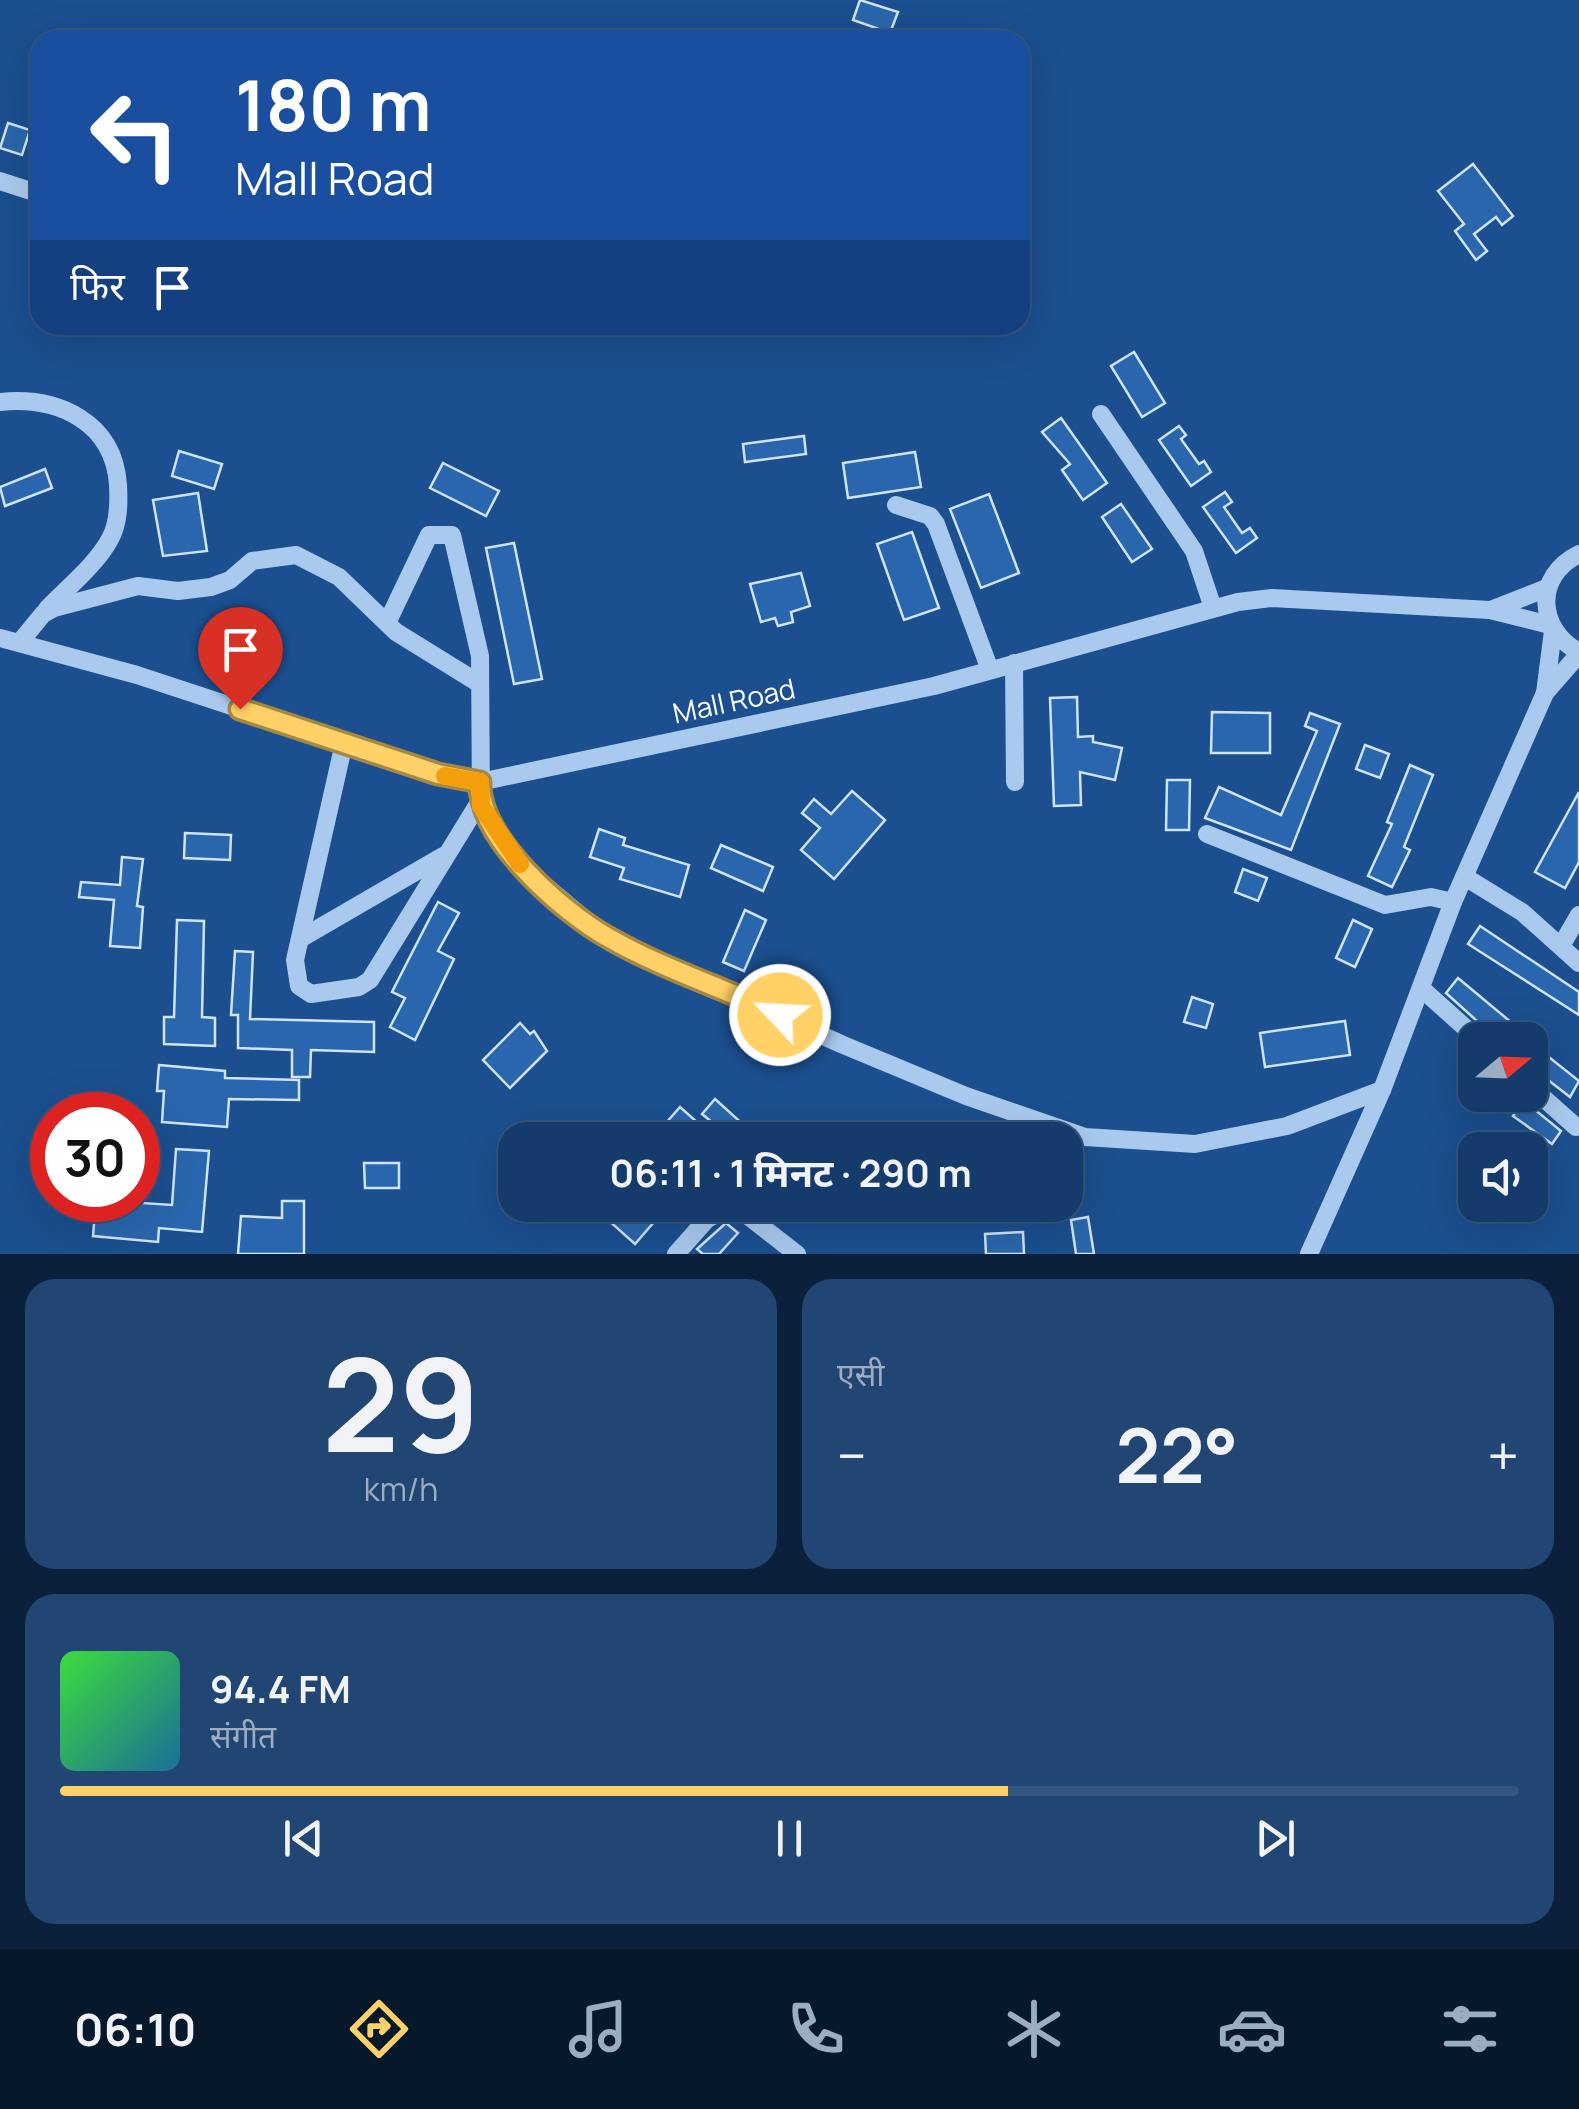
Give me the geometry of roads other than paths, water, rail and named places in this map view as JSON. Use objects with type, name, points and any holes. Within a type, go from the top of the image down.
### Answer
[{"type":"street","points":[[0,181],[30,191]]},
{"type":"street","points":[[3,399],[63,408],[87,420],[108,445],[117,471],[119,502],[111,538],[20,642]]},
{"type":"street","points":[[1101,414],[1194,551],[1213,608]]},
{"type":"street","points":[[896,505],[930,516],[936,524],[990,670]]},
{"type":"street","points":[[387,623],[429,535],[452,535],[476,630],[480,792],[487,819],[524,868],[606,937],[841,1044],[966,1096],[1085,1137],[1195,1144],[1288,1126],[1382,1090]]},
{"type":"street","points":[[43,614],[138,586],[178,591],[211,587],[230,580],[252,561],[288,554],[339,577],[387,623],[439,662],[480,684]]},
{"type":"street","points":[[1545,694],[1552,628],[1547,588],[1555,572],[1579,554]]},
{"type":"street","points":[[1490,610],[1547,588]]},
{"type":"street","name":"Mall Road","points":[[0,638],[137,675],[438,774],[480,792],[934,686],[1213,608],[1272,598],[1490,610]]},
{"type":"street","points":[[1309,1254],[1382,1090],[1453,902],[1545,694],[1579,653],[1552,628],[1490,610]]},
{"type":"street","points":[[1014,663],[1015,782]]},
{"type":"street","points":[[344,743],[295,960],[300,986],[311,994],[359,987],[376,970],[448,854],[480,792]]},
{"type":"street","points":[[1207,834],[1384,905],[1431,897],[1453,902]]},
{"type":"street","points":[[300,940],[448,854]]},
{"type":"street","points":[[1464,878],[1522,912],[1579,962]]},
{"type":"street","points":[[1561,946],[1579,916]]},
{"type":"street","points":[[1422,989],[1459,1022]]},
{"type":"street","points":[[1548,1102],[1576,1127]]},
{"type":"street","points":[[676,1254],[706,1218],[727,1208],[748,1216],[797,1254]]}]
